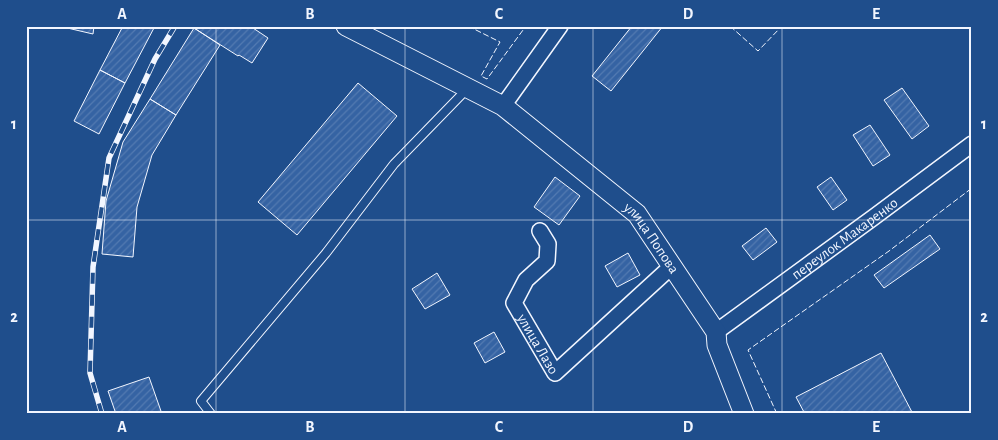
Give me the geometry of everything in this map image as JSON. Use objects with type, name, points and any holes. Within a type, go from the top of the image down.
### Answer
[{"type":"street","name":"улица Попова","points":[[346,26],[503,106],[637,214],[716,332],[717,345],[744,414]]},
{"type":"street","points":[[503,106],[560,26]]},
{"type":"street","name":"переулок Макаренко","points":[[716,332],[972,144]]},
{"type":"street","name":"улица Лазо","points":[[540,231],[548,244],[547,261],[526,280],[514,303],[555,373],[672,266]]},
{"type":"lane","points":[[211,414],[201,401],[326,253],[394,164],[468,88]]},
{"type":"building","points":[[94,26],[93,34],[63,27]]},
{"type":"building","points":[[123,26],[155,26],[125,83],[100,70]]},
{"type":"building","points":[[195,26],[250,26],[268,38],[252,63],[194,28]]},
{"type":"building","points":[[632,26],[663,26],[611,91],[592,76]]},
{"type":"building","points":[[194,28],[220,45],[176,115],[150,99]]},
{"type":"building","points":[[100,70],[125,83],[99,134],[74,121]]},
{"type":"building","points":[[358,83],[397,116],[297,235],[258,202]]},
{"type":"building","points":[[902,88],[929,126],[912,139],[884,100]]},
{"type":"building","points":[[150,99],[176,115],[152,155],[137,207],[133,257],[102,254],[106,201],[123,142]]},
{"type":"building","points":[[870,125],[890,155],[873,166],[853,135]]},
{"type":"building","points":[[555,177],[580,196],[559,225],[534,207]]},
{"type":"building","points":[[831,177],[847,200],[833,210],[817,187]]},
{"type":"building","points":[[766,228],[777,242],[753,260],[742,246]]},
{"type":"building","points":[[930,235],[940,249],[884,288],[874,275]]},
{"type":"building","points":[[628,253],[640,275],[617,287],[605,266]]},
{"type":"building","points":[[437,273],[450,295],[425,309],[412,289]]},
{"type":"building","points":[[494,332],[505,352],[485,363],[474,343]]},
{"type":"building","points":[[881,353],[913,414],[805,414],[796,397]]},
{"type":"building","points":[[149,377],[162,414],[116,414],[108,391]]},
{"type":"railway","points":[[102,414],[90,373],[93,267],[109,158],[155,59],[175,26]]},
{"type":"fence","points":[[468,26],[500,42],[481,76],[487,79],[526,26]]},
{"type":"fence","points":[[730,26],[758,51],[782,26]]},
{"type":"fence","points":[[777,414],[748,350],[889,251],[972,188]]}]
